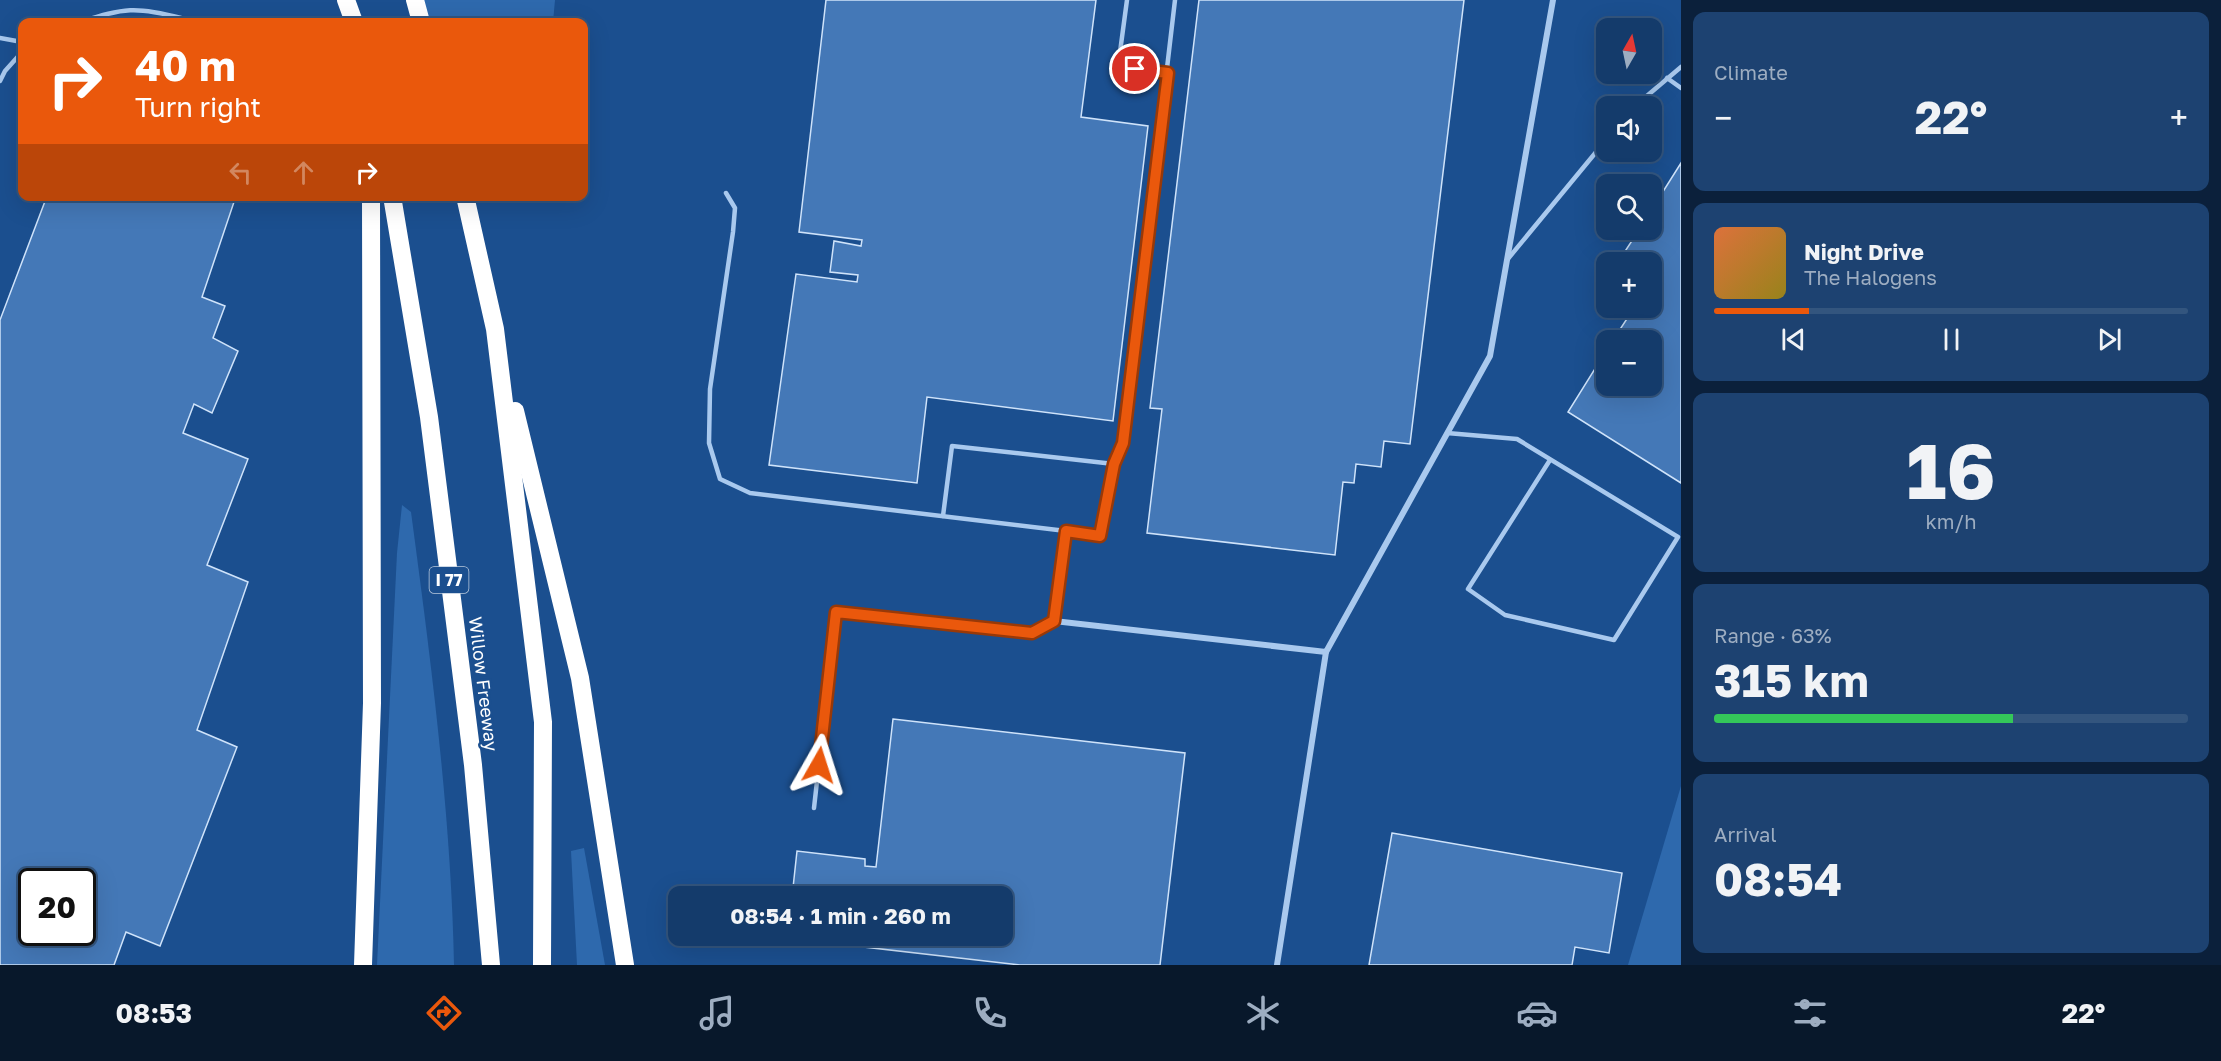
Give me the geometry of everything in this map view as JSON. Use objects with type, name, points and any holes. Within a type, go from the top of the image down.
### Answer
[{"type":"highway","points":[[346,0],[353,18]]},
{"type":"highway","points":[[415,0],[420,18]]},
{"type":"highway","points":[[363,965],[372,704],[371,201]]},
{"type":"highway","name":"Willow Freeway","points":[[393,201],[430,429],[473,765],[491,965]]},
{"type":"highway","points":[[466,201],[580,678],[625,965]]},
{"type":"highway","points":[[495,329],[543,722],[542,965]]},
{"type":"street","points":[[1276,965],[1326,652],[1490,356],[1553,0]]},
{"type":"street","points":[[1054,621],[1326,652]]},
{"type":"lane","points":[[1127,0],[1118,67],[1168,73]]},
{"type":"lane","points":[[726,193],[735,208],[734,232],[710,389],[709,443],[720,479],[750,494],[1100,536],[1114,464],[1123,443],[1175,0]]},
{"type":"lane","points":[[93,18],[116,11],[145,9],[180,18]]},
{"type":"lane","points":[[0,38],[18,41]]},
{"type":"lane","points":[[0,81],[5,71],[18,56]]},
{"type":"lane","points":[[1646,96],[1681,67]]},
{"type":"lane","points":[[1667,78],[1681,88]]},
{"type":"lane","points":[[1507,260],[1596,152]]},
{"type":"lane","points":[[1448,433],[1517,439],[1678,537],[1614,640],[1505,615],[1468,589],[1550,460]]},
{"type":"lane","points":[[943,516],[952,446],[1114,464]]},
{"type":"lane","points":[[814,808],[836,612],[1032,633],[1054,621],[1066,531]]},
{"type":"shaded area","points":[[415,0],[555,0],[553,18],[420,18]]},
{"type":"shaded area","points":[[402,505],[411,512],[433,681],[449,852],[454,965],[377,965],[397,553]]},
{"type":"shaded area","points":[[1681,786],[1681,965],[1628,965]]},
{"type":"shaded area","points":[[584,848],[605,965],[577,965],[571,851]]},
{"type":"building","points":[[826,0],[1096,0],[1081,117],[1148,126],[1113,421],[927,397],[917,483],[769,465],[796,274],[857,282],[858,275],[830,272],[834,241],[861,246],[862,240],[799,232]]},
{"type":"building","points":[[1199,0],[1464,0],[1410,444],[1384,441],[1381,467],[1356,464],[1354,483],[1343,482],[1335,555],[1147,533],[1162,409],[1150,408]]},
{"type":"building","points":[[1681,163],[1681,483],[1568,412],[1596,367],[1596,396],[1662,396],[1662,330],[1620,330],[1627,318],[1662,318],[1662,252],[1625,252],[1632,240],[1662,240],[1662,193]]},
{"type":"building","points":[[45,201],[234,201],[202,297],[225,306],[213,338],[238,351],[212,413],[194,404],[183,433],[248,459],[207,565],[248,582],[197,730],[237,747],[160,946],[126,932],[114,965],[0,965],[0,320]]},
{"type":"building","points":[[893,719],[1185,753],[1160,965],[1020,965],[864,947],[1013,946],[1013,886],[793,886],[797,851],[865,859],[865,866],[876,867]]},
{"type":"building","points":[[1392,833],[1622,873],[1609,953],[1575,947],[1572,965],[1369,965]]},
{"type":"route","points":[[819,765],[836,612],[1032,633],[1054,621],[1066,531],[1100,536],[1114,464],[1123,443],[1168,73],[1135,69]]}]
